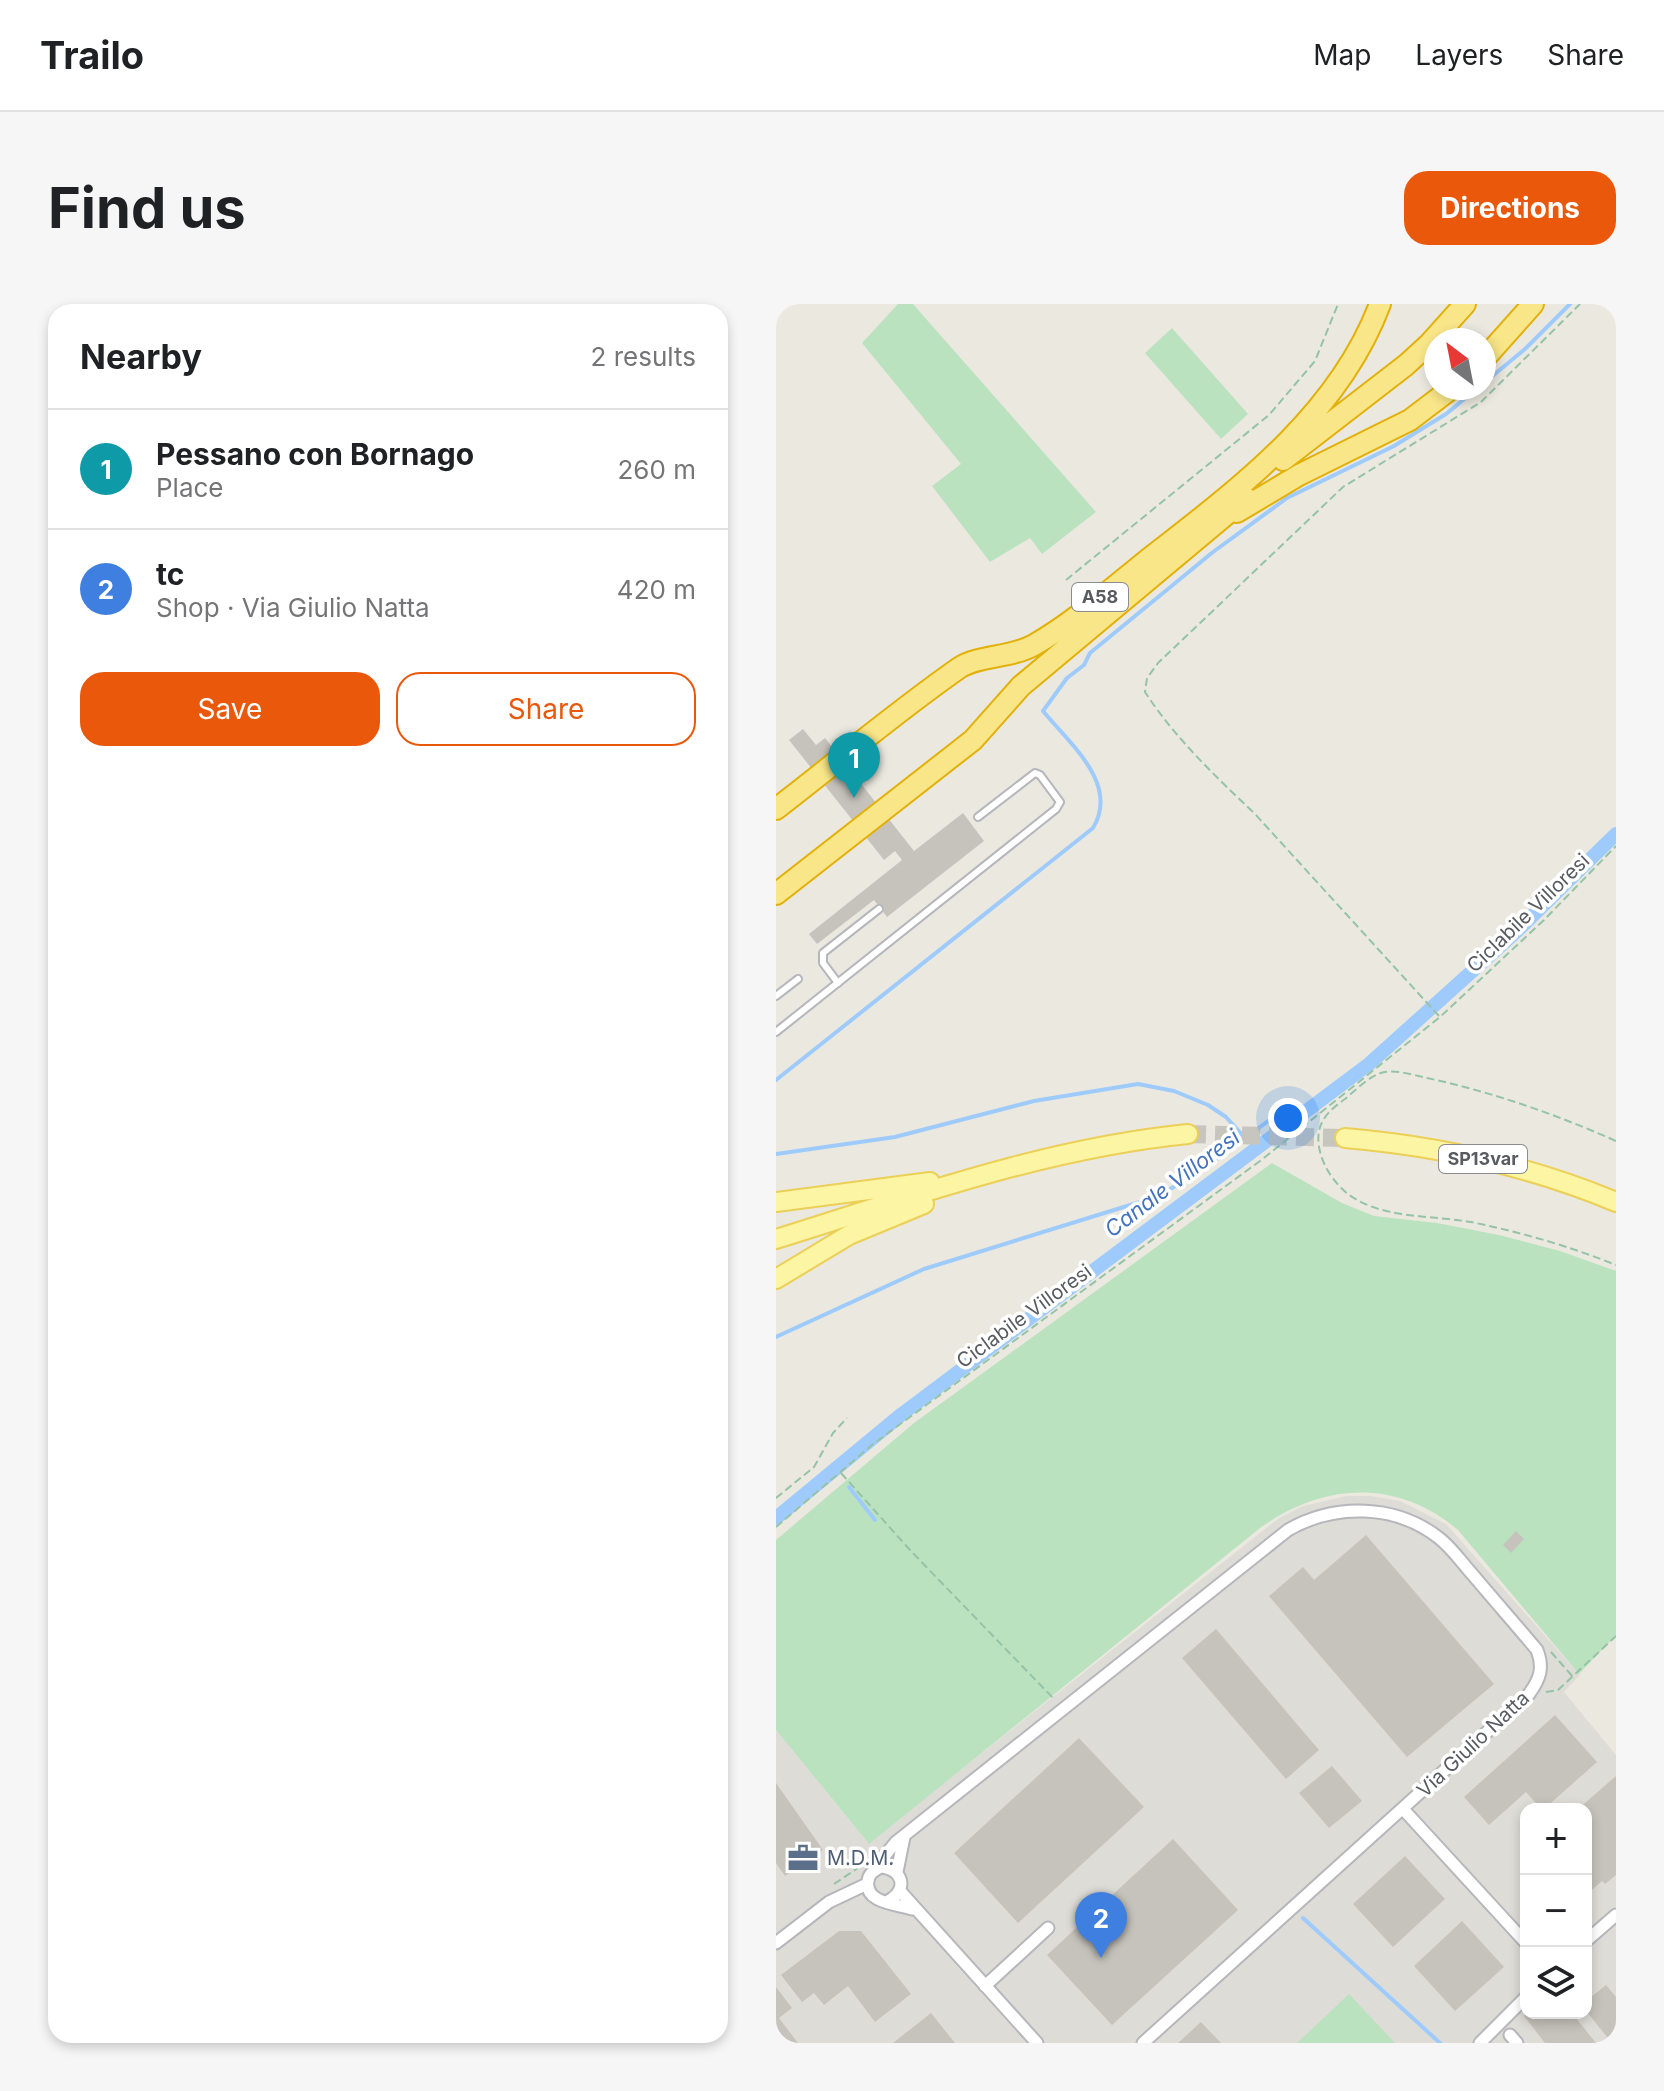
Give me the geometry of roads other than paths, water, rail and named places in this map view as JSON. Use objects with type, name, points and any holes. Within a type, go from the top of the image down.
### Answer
[{"type":"highway","name":"A58","points":[[1224,500],[1321,406],[1363,342],[1380,304]]},
{"type":"highway","name":"A58","points":[[776,894],[973,740],[1021,686],[1216,525],[1297,451],[1412,360],[1465,304]]},
{"type":"highway","points":[[1496,346],[1533,304]]},
{"type":"highway","name":"A58","points":[[1216,525],[1299,475],[1410,420],[1436,400]]},
{"type":"highway","name":"A58","points":[[776,809],[962,666],[1024,650],[1060,629],[1224,500],[1297,451]]},
{"type":"main road","points":[[776,1239],[992,1173],[1108,1145],[1188,1134]]},
{"type":"main road","name":"SP13var","points":[[1345,1138],[1480,1158],[1616,1202]]},
{"type":"main road","points":[[776,1202],[992,1173]]},
{"type":"main road","points":[[776,1279],[849,1235],[992,1173]]},
{"type":"street","name":"Via Giulio Natta","points":[[880,1867],[891,1846],[1278,1537],[1308,1520],[1333,1513],[1369,1511],[1395,1516],[1420,1526],[1445,1543],[1537,1650],[1541,1663],[1540,1678],[1529,1694],[1143,2043]]},
{"type":"street","points":[[1403,1809],[1520,1936]]},
{"type":"street","points":[[888,1901],[900,1891],[902,1884],[897,1872],[904,1837]]},
{"type":"street","points":[[868,1888],[872,1872],[880,1867],[897,1872]]},
{"type":"street","points":[[776,1943],[837,1898],[868,1888]]},
{"type":"street","points":[[868,1888],[879,1900],[913,1909]]},
{"type":"street","points":[[900,1891],[1037,2043]]},
{"type":"street","points":[[1592,1936],[1616,1915]]},
{"type":"street","points":[[985,1986],[1048,1928]]},
{"type":"street","points":[[1480,2043],[1520,2003]]},
{"type":"lane","points":[[776,1032],[1057,809],[1060,802],[1036,773],[978,817]]},
{"type":"lane","points":[[838,983],[823,963],[823,953],[879,909]]},
{"type":"lane","points":[[776,996],[798,979]]},
{"type":"waterway","points":[[1496,373],[1570,304]]},
{"type":"waterway","points":[[776,1080],[1093,828],[1100,812],[1096,780],[1077,750],[1043,711],[1067,678],[1084,665],[1090,653],[1213,552],[1287,498],[1394,446],[1463,400]]},
{"type":"waterway","name":"Canale Villoresi","points":[[776,1518],[902,1414],[1369,1064],[1518,930],[1616,834]]},
{"type":"waterway","points":[[776,1154],[895,1137],[1034,1101],[1138,1084],[1174,1091],[1208,1105],[1226,1117],[1245,1138]]},
{"type":"waterway","points":[[776,1337],[924,1269],[1156,1197],[1193,1176],[1282,1111]]},
{"type":"waterway","points":[[849,1487],[875,1520]]},
{"type":"waterway","points":[[1303,1918],[1440,2043]]},
{"type":"tunnel","points":[[1188,1134],[1345,1138]]},
{"type":"place","name":"Pessano con Bornago","points":[[854,798]]},
{"type":"place","name":"M.D.M.","points":[[803,1858]]},
{"type":"place","name":"tc","points":[[1101,1958]]}]
